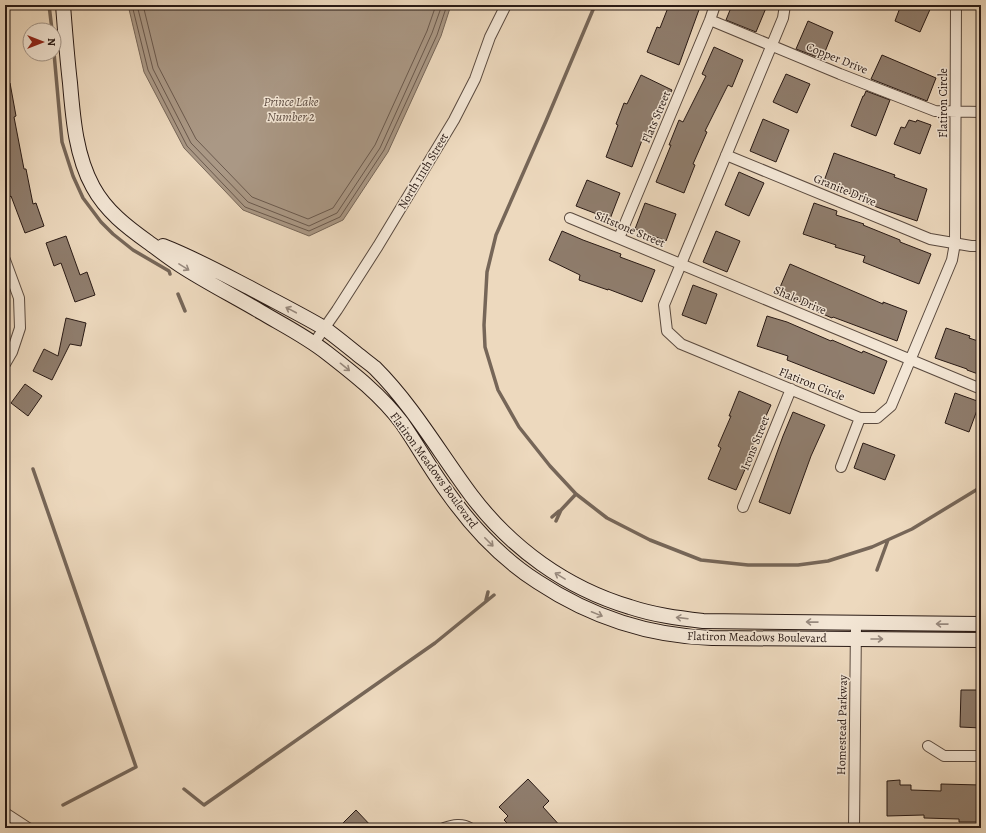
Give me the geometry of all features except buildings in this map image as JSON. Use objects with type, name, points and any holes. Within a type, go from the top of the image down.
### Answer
[{"type":"street","points":[[63,5],[73,116],[82,163],[93,188],[106,206],[122,222],[181,265],[314,343]]},
{"type":"street","name":"North 111th Street","points":[[314,343],[378,246],[454,120],[475,79],[490,37],[506,5]]},
{"type":"street","name":"Flats Street","points":[[619,238],[715,5]]},
{"type":"street","name":"Flatiron Circle","points":[[785,5],[783,18],[664,305],[667,331],[681,344],[860,418],[878,418],[891,406],[952,260],[955,243],[956,5]]},
{"type":"street","name":"Copper Drive","points":[[710,20],[935,111],[981,112]]},
{"type":"street","name":"Granite Drive","points":[[726,155],[930,239],[981,246]]},
{"type":"street","name":"Siltstone Street","points":[[570,218],[680,265]]},
{"type":"street","points":[[141,236],[186,255],[295,312],[324,329]]},
{"type":"street","points":[[5,260],[19,298],[20,320],[20,328],[12,352],[5,364]]},
{"type":"street","name":"Shale Drive","points":[[680,265],[981,389]]},
{"type":"street","name":"Flatiron Meadows Boulevard","points":[[324,329],[374,367],[400,395],[472,496],[490,518],[514,543],[561,577],[605,599],[629,607],[666,616],[703,621],[981,624]]},
{"type":"street","name":"Flatiron Meadows Boulevard","points":[[314,343],[377,394],[401,422],[448,493],[478,530],[506,558],[522,571],[565,599],[593,613],[646,630],[679,636],[712,638],[981,640]]},
{"type":"street","name":"Irons Street","points":[[743,507],[791,389]]},
{"type":"street","points":[[841,466],[860,418]]},
{"type":"street","name":"Homestead Parkway","points":[[854,828],[856,623]]},
{"type":"street","points":[[928,746],[944,756],[981,756]]},
{"type":"street","points":[[5,812],[28,828]]},
{"type":"street","points":[[444,828],[453,825],[466,826],[470,828]]},
{"type":"water","name":"Prince Lake Number 2","points":[[128,5],[451,5],[441,36],[388,152],[343,220],[309,236],[243,210],[184,148],[144,72]]},
{"type":"waterway","points":[[49,5],[51,22]]},
{"type":"waterway","points":[[576,494],[550,466],[519,427],[498,390],[485,347],[484,325],[487,272],[496,235],[595,5]]},
{"type":"waterway","points":[[55,62],[62,142],[73,176],[83,198],[101,222],[113,234],[133,250],[169,271],[170,274]]},
{"type":"waterway","points":[[178,294],[185,311]]},
{"type":"waterway","points":[[33,469],[136,767],[63,805]]},
{"type":"waterway","points":[[556,521],[561,510],[576,494],[607,518],[650,540],[701,560],[748,565],[798,565],[828,561],[872,547],[912,529],[981,487]]},
{"type":"waterway","points":[[552,517],[559,511]]},
{"type":"waterway","points":[[877,570],[888,540]]},
{"type":"waterway","points":[[486,600],[488,592]]},
{"type":"waterway","points":[[184,789],[204,805],[435,643],[494,595]]}]
